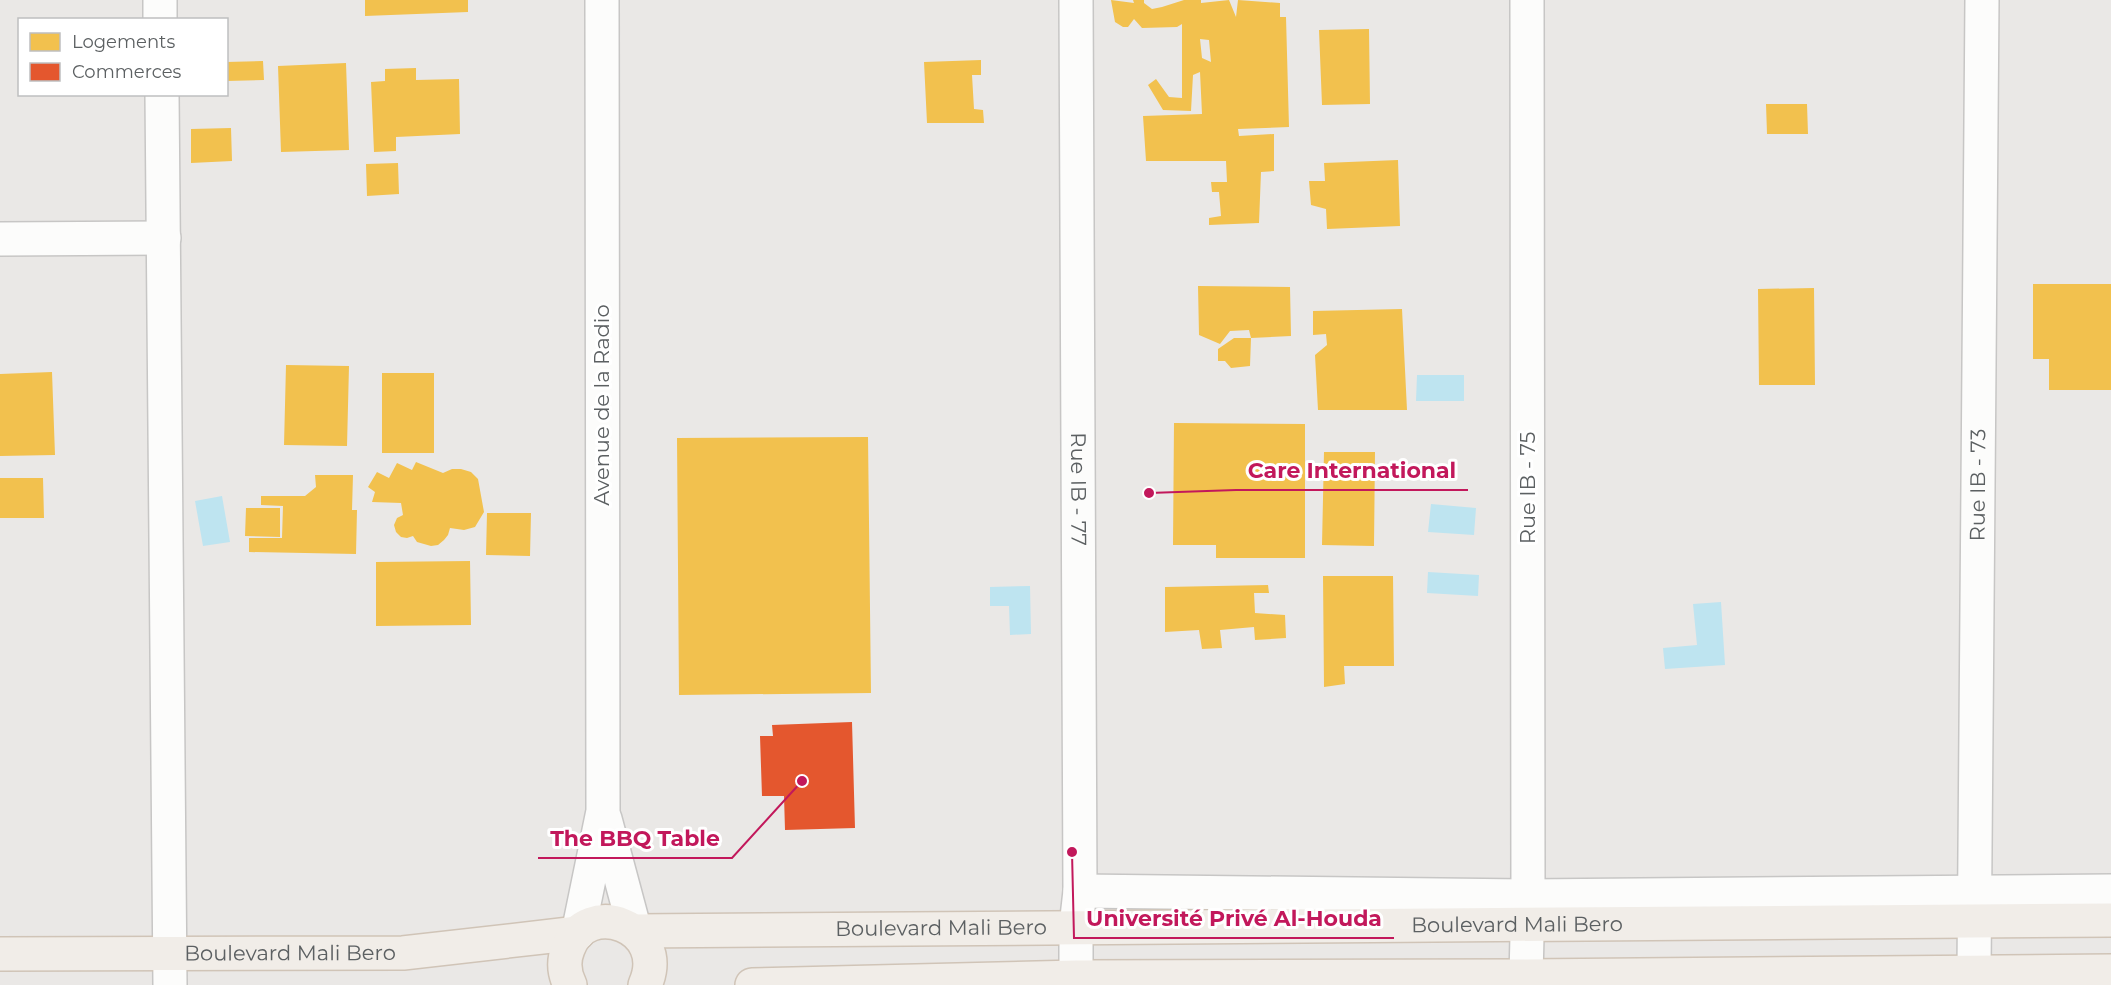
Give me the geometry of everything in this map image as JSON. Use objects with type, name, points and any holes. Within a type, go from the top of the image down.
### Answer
[{"type":"main road","name":"Boulevard Mali Bero","points":[[0,954],[403,953],[578,933],[591,924],[606,921],[622,923],[635,931],[1077,926],[1528,911],[1974,907],[2111,920]]},
{"type":"main road","points":[[635,931],[646,943],[651,958],[650,974],[645,985]]},
{"type":"main road","points":[[570,985],[564,969],[565,956],[570,943],[578,933]]},
{"type":"main road","points":[[752,985],[1077,981],[1381,981],[1526,976],[1676,979],[1974,971],[2111,971]]},
{"type":"street","points":[[160,0],[160,18]]},
{"type":"street","name":"Avenue de la Radio","points":[[602,0],[603,811]]},
{"type":"street","name":"Rue IB - 77","points":[[1076,0],[1080,891],[1077,926],[1077,981]]},
{"type":"street","name":"Rue IB - 75","points":[[1526,976],[1528,911],[1527,0]]},
{"type":"street","name":"Rue IB - 73","points":[[1974,971],[1982,0]]},
{"type":"street","points":[[162,96],[170,985]]},
{"type":"street","points":[[0,238],[164,238]]},
{"type":"street","points":[[603,811],[635,931]]},
{"type":"street","points":[[578,933],[603,811]]},
{"type":"street","name":"Boulevard Mali Bero","points":[[1080,891],[1528,911]]},
{"type":"street","name":"Boulevard Mali Bero","points":[[1974,907],[2111,891]]},
{"type":"water","points":[[1417,375],[1464,375],[1464,401],[1416,401]]},
{"type":"water","points":[[222,496],[230,542],[203,546],[195,501]]},
{"type":"water","points":[[1431,504],[1476,508],[1474,535],[1428,532]]},
{"type":"water","points":[[1428,572],[1479,575],[1478,596],[1427,593]]},
{"type":"water","points":[[1030,586],[1031,634],[1010,635],[1009,606],[990,606],[990,587]]},
{"type":"water","points":[[1721,602],[1725,665],[1665,669],[1663,648],[1697,645],[1693,604]]},
{"type":"building: Logements","points":[[365,0],[468,0],[468,12],[365,16]]},
{"type":"building: Logements","points":[[1111,0],[1134,3],[1133,0],[1144,0],[1144,3],[1152,9],[1184,0],[1201,0],[1201,3],[1229,0],[1236,17],[1238,0],[1280,3],[1280,17],[1286,17],[1289,127],[1238,129],[1239,136],[1274,134],[1274,171],[1261,172],[1259,223],[1209,225],[1209,218],[1221,216],[1219,192],[1212,192],[1211,182],[1227,182],[1226,161],[1146,161],[1143,116],[1202,114],[1200,72],[1193,75],[1191,111],[1163,110],[1148,85],[1156,79],[1169,97],[1182,98],[1182,24],[1177,27],[1142,28],[1134,19],[1128,27],[1115,22]],"holes":[[[1200,39],[1209,40],[1211,62],[1202,58]]]},
{"type":"building: Logements","points":[[1369,29],[1370,104],[1322,105],[1319,30]]},
{"type":"building: Logements","points":[[981,60],[981,75],[972,75],[974,109],[983,110],[984,123],[927,123],[924,62]]},
{"type":"building: Logements","points":[[263,61],[264,80],[228,81],[228,62]]},
{"type":"building: Logements","points":[[346,63],[349,150],[281,152],[278,66]]},
{"type":"building: Logements","points":[[416,68],[416,80],[459,79],[460,134],[396,137],[396,151],[374,152],[371,82],[385,81],[385,69]]},
{"type":"building: Logements","points":[[1766,104],[1807,104],[1808,134],[1767,134]]},
{"type":"building: Logements","points":[[231,128],[232,161],[191,163],[191,129]]},
{"type":"building: Logements","points":[[1398,160],[1400,226],[1327,229],[1326,209],[1311,205],[1309,181],[1325,181],[1324,163]]},
{"type":"building: Logements","points":[[398,163],[399,194],[367,196],[366,164]]},
{"type":"building: Logements","points":[[2033,284],[2111,284],[2111,390],[2049,390],[2049,359],[2033,359]]},
{"type":"building: Logements","points":[[1198,286],[1290,287],[1291,336],[1251,338],[1249,330],[1230,331],[1220,344],[1199,335]]},
{"type":"building: Logements","points":[[1814,288],[1815,385],[1759,385],[1758,289]]},
{"type":"building: Logements","points":[[1402,309],[1407,410],[1318,410],[1315,355],[1327,345],[1326,334],[1313,335],[1313,311]]},
{"type":"building: Logements","points":[[1234,338],[1251,338],[1250,366],[1231,368],[1225,361],[1218,361],[1218,349]]},
{"type":"building: Logements","points":[[286,365],[349,366],[347,446],[284,445]]},
{"type":"building: Logements","points":[[52,372],[55,455],[0,456],[0,374]]},
{"type":"building: Logements","points":[[382,373],[434,373],[434,453],[382,453]]},
{"type":"building: Logements","points":[[1174,423],[1305,424],[1305,558],[1216,558],[1216,545],[1173,545]]},
{"type":"building: Logements","points":[[868,437],[871,693],[679,695],[677,438]]},
{"type":"building: Logements","points":[[1324,452],[1375,452],[1374,546],[1322,545]]},
{"type":"building: Logements","points":[[416,462],[443,473],[452,469],[461,469],[471,472],[478,479],[484,512],[475,527],[464,530],[450,528],[444,540],[438,545],[431,546],[417,542],[413,536],[401,537],[396,532],[394,525],[397,518],[403,515],[401,503],[372,502],[375,492],[368,487],[377,472],[389,478],[397,463],[412,470]]},
{"type":"building: Logements","points":[[315,475],[353,475],[352,510],[357,510],[356,554],[249,552],[249,538],[282,538],[283,506],[261,505],[261,496],[305,496],[316,487]]},
{"type":"building: Logements","points":[[0,478],[43,478],[44,518],[0,518]]},
{"type":"building: Logements","points":[[246,508],[280,508],[280,537],[245,536]]},
{"type":"building: Logements","points":[[487,513],[531,513],[530,556],[486,555]]},
{"type":"building: Logements","points":[[470,561],[471,625],[376,626],[376,562]]},
{"type":"building: Logements","points":[[1323,576],[1393,576],[1394,666],[1344,666],[1345,684],[1324,687]]},
{"type":"building: Logements","points":[[1268,585],[1269,593],[1254,593],[1255,613],[1285,615],[1286,638],[1255,640],[1254,627],[1220,630],[1222,648],[1202,649],[1199,630],[1165,632],[1165,587]]},
{"type":"building: Commerces","points":[[852,722],[855,828],[785,830],[784,796],[762,796],[760,736],[773,736],[772,725]]},
{"type":"place","name":"Care International","points":[[1149,493]]},
{"type":"place","name":"The BBQ Table","points":[[802,781]]},
{"type":"place","name":"Université Privé Al-Houda","points":[[1072,852]]}]
